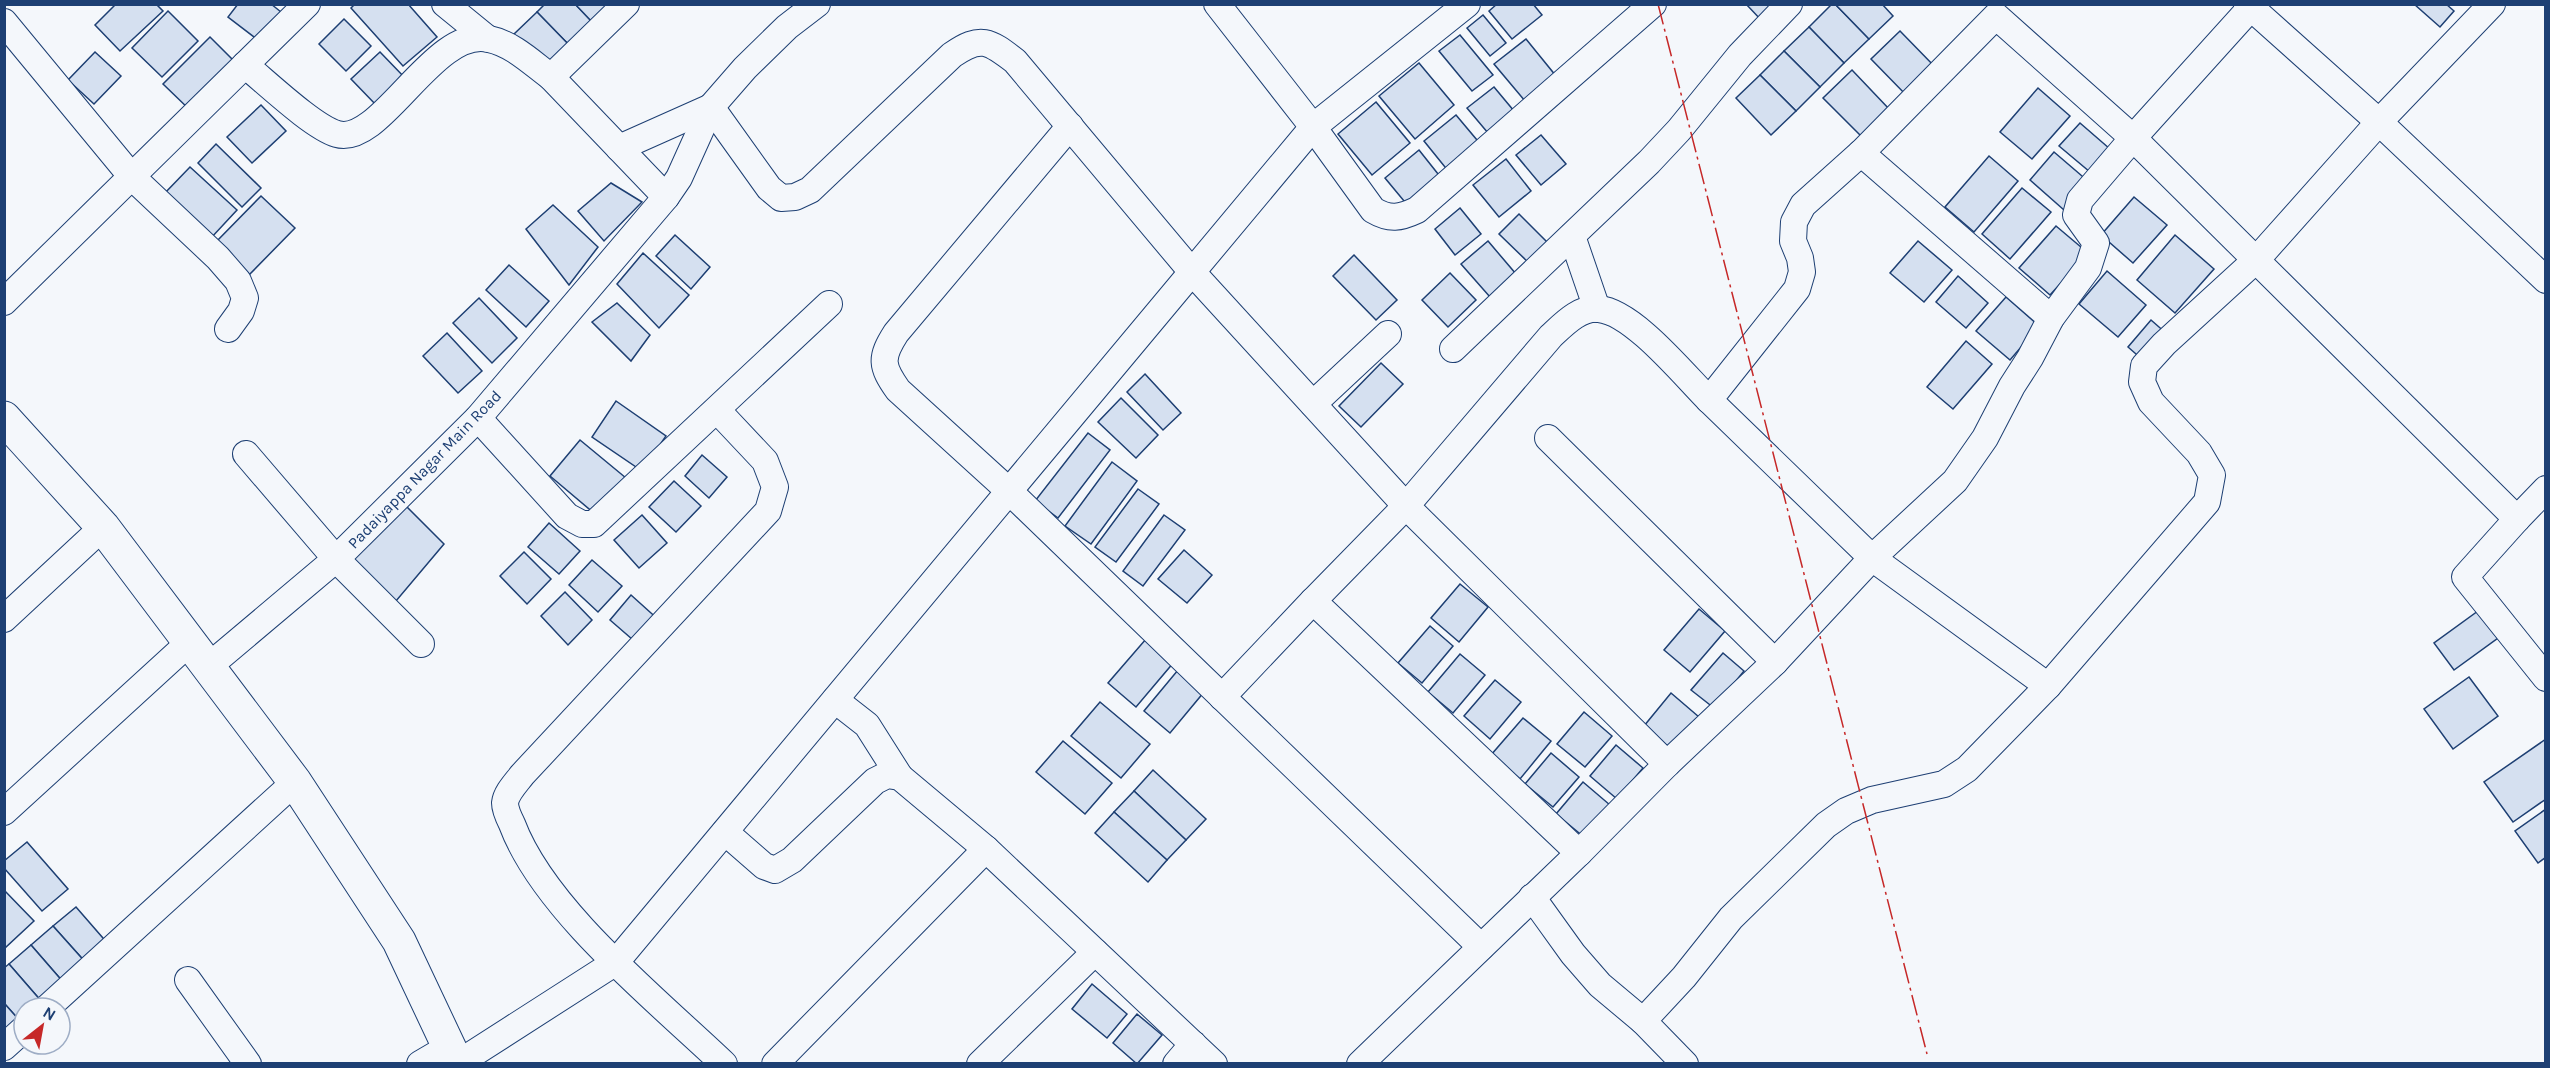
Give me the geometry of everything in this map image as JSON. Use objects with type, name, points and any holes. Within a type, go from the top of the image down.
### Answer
[{"type":"main road","points":[[4,418],[103,527],[296,782],[399,941],[454,1058]]},
{"type":"street","points":[[4,302],[307,4]]},
{"type":"street","points":[[445,4],[488,39],[515,50],[551,77],[666,197]]},
{"type":"street","points":[[551,77],[626,4]]},
{"type":"street","points":[[619,148],[711,107],[745,68],[788,27],[817,4]]},
{"type":"street","points":[[1217,4],[1313,127],[1373,210],[1385,217],[1400,218],[1417,210],[1653,4]]},
{"type":"street","points":[[1453,349],[1649,162],[1679,130],[1740,55],[1789,4]]},
{"type":"street","points":[[1643,1020],[1731,918],[1826,825],[1845,811],[1872,800],[1944,784],[1967,769],[2048,686],[2207,502],[2212,475],[2199,453],[2151,402],[2142,382],[2144,366],[2164,344],[2257,259],[2379,122],[2492,4]]},
{"type":"street","points":[[420,1064],[454,1058],[616,962],[1313,127],[1463,6]]},
{"type":"street","points":[[1360,1064],[1579,853],[1667,764],[1775,662],[1872,558],[1955,481],[1985,438],[2051,318],[2088,268],[2096,243],[2076,215],[2080,200],[2251,6],[2379,122],[2546,280]]},
{"type":"street","points":[[1709,400],[1797,290],[1802,272],[1800,258],[1793,241],[1794,222],[1803,205],[1861,153],[1990,10],[2133,138],[2517,519]]},
{"type":"street","points":[[4,22],[132,177],[218,258],[238,281],[244,298],[241,311],[228,329]]},
{"type":"street","points":[[245,65],[318,124],[338,134],[354,134],[372,121],[448,50],[465,39],[488,39]]},
{"type":"street","points":[[711,107],[769,188],[781,198],[795,197],[810,190],[952,55],[968,44],[985,42],[1001,50],[1015,61],[1192,272],[1406,506],[1667,764]]},
{"type":"street","name":"Padaiyappa Nagar Main Road","points":[[4,812],[200,653],[336,559],[477,418],[666,197],[679,178],[711,107]]},
{"type":"street","points":[[1070,126],[896,333],[883,361],[887,375],[898,390],[1009,491],[1481,947]]},
{"type":"street","points":[[1861,153],[2051,318]]},
{"type":"street","points":[[1572,236],[1597,309]]},
{"type":"street","points":[[477,418],[567,516],[582,524],[594,524],[829,304]]},
{"type":"street","points":[[1222,697],[1406,506],[1551,336],[1575,315],[1597,309],[1620,315],[1639,330],[1872,558],[2048,686]]},
{"type":"street","points":[[1313,404],[1388,334]]},
{"type":"street","points":[[717,410],[765,461],[775,487],[768,510],[522,775],[505,800],[517,839],[547,887],[570,915],[724,1064]]},
{"type":"street","points":[[1548,438],[1775,662]]},
{"type":"street","points":[[246,454],[336,559],[421,644]]},
{"type":"street","points":[[2546,489],[2465,577],[2546,678]]},
{"type":"street","points":[[4,619],[103,527]]},
{"type":"street","points":[[1313,601],[1579,853]]},
{"type":"street","points":[[835,700],[867,725],[900,777],[987,849],[1214,1064]]},
{"type":"street","points":[[725,832],[764,866],[775,870],[792,860],[875,781],[887,775],[900,777]]},
{"type":"street","points":[[60,996],[296,782]]},
{"type":"street","points":[[775,1064],[987,849]]},
{"type":"street","points":[[1532,897],[1573,954],[1600,985],[1643,1020],[1685,1064]]},
{"type":"street","points":[[980,1064],[1095,952]]},
{"type":"street","points":[[188,980],[248,1064]]},
{"type":"street","points":[[1176,1064],[1193,1044]]},
{"type":"building","points":[[116,4],[156,4],[163,11],[120,51],[95,25]]},
{"type":"building","points":[[238,4],[271,4],[281,12],[258,40],[228,17]]},
{"type":"building","points":[[355,4],[408,4],[437,37],[403,66],[351,8]]},
{"type":"building","points":[[545,4],[575,4],[594,24],[571,47],[537,12]]},
{"type":"building","points":[[575,4],[614,4],[594,24]]},
{"type":"building","points":[[1497,4],[1533,4],[1542,15],[1512,39],[1489,11]]},
{"type":"building","points":[[1746,4],[1779,4],[1762,21]]},
{"type":"building","points":[[1832,4],[1835,4],[1869,39],[1844,63],[1809,27]]},
{"type":"building","points":[[1835,4],[1882,4],[1893,16],[1869,39]]},
{"type":"building","points":[[2414,4],[2446,4],[2454,11],[2440,27]]},
{"type":"building","points":[[168,11],[198,41],[162,77],[132,48]]},
{"type":"building","points":[[537,12],[571,47],[549,70],[513,35]]},
{"type":"building","points":[[1483,15],[1506,43],[1490,56],[1467,28]]},
{"type":"building","points":[[344,19],[371,46],[346,71],[319,44]]},
{"type":"building","points":[[1809,27],[1844,63],[1820,87],[1784,51]]},
{"type":"building","points":[[1900,31],[1937,69],[1908,97],[1871,59]]},
{"type":"building","points":[[1460,35],[1493,75],[1472,91],[1439,51]]},
{"type":"building","points":[[210,37],[237,64],[191,111],[163,84]]},
{"type":"building","points":[[1526,39],[1556,76],[1525,101],[1494,64]]},
{"type":"building","points":[[1784,51],[1820,87],[1796,111],[1760,75]]},
{"type":"building","points":[[95,52],[121,76],[94,104],[68,80]]},
{"type":"building","points":[[380,52],[406,79],[377,106],[351,79]]},
{"type":"building","points":[[1419,63],[1454,105],[1415,139],[1379,96]]},
{"type":"building","points":[[1852,70],[1890,110],[1862,137],[1823,98]]},
{"type":"building","points":[[1760,75],[1796,111],[1771,135],[1736,98]]},
{"type":"building","points":[[1494,87],[1514,111],[1488,133],[1467,108]]},
{"type":"building","points":[[2038,88],[2070,116],[2032,159],[2000,132]]},
{"type":"building","points":[[1376,102],[1410,143],[1372,175],[1338,134]]},
{"type":"building","points":[[261,105],[286,131],[252,163],[227,137]]},
{"type":"building","points":[[1456,115],[1482,146],[1449,172],[1424,141]]},
{"type":"building","points":[[2080,123],[2110,149],[2090,172],[2059,146]]},
{"type":"building","points":[[1541,135],[1566,164],[1541,185],[1516,155]]},
{"type":"building","points":[[216,144],[261,188],[242,207],[198,163]]},
{"type":"building","points":[[1419,150],[1442,179],[1409,207],[1385,178]]},
{"type":"building","points":[[2054,152],[2089,182],[2064,210],[2030,180]]},
{"type":"building","points":[[1989,156],[2018,181],[1974,232],[1945,207]]},
{"type":"building","points":[[1506,159],[1531,191],[1499,217],[1473,185]]},
{"type":"building","points":[[190,167],[237,210],[211,238],[164,194]]},
{"type":"building","points":[[611,183],[642,202],[604,241],[578,211]]},
{"type":"building","points":[[2022,188],[2051,212],[2010,259],[1982,234]]},
{"type":"building","points":[[261,196],[295,228],[249,275],[216,242]]},
{"type":"building","points":[[2134,197],[2167,225],[2133,263],[2101,235]]},
{"type":"building","points":[[553,205],[598,247],[569,285],[526,229]]},
{"type":"building","points":[[1460,208],[1481,234],[1455,255],[1435,229]]},
{"type":"building","points":[[1519,214],[1549,244],[1530,264],[1499,234]]},
{"type":"building","points":[[2056,226],[2088,253],[2050,295],[2019,268]]},
{"type":"building","points":[[675,235],[710,267],[691,289],[656,256]]},
{"type":"building","points":[[2175,235],[2214,269],[2175,313],[2137,280]]},
{"type":"building","points":[[1488,241],[1516,274],[1490,297],[1461,264]]},
{"type":"building","points":[[1918,241],[1952,270],[1924,302],[1890,273]]},
{"type":"building","points":[[643,253],[689,295],[659,328],[617,284]]},
{"type":"building","points":[[1354,255],[1397,300],[1376,320],[1333,276]]},
{"type":"building","points":[[509,265],[549,301],[526,327],[486,290]]},
{"type":"building","points":[[2107,271],[2146,305],[2118,337],[2079,304]]},
{"type":"building","points":[[1450,273],[1476,300],[1448,327],[1422,300]]},
{"type":"building","points":[[1958,276],[1988,303],[1966,328],[1936,302]]},
{"type":"building","points":[[2006,297],[2039,326],[2010,360],[1976,331]]},
{"type":"building","points":[[479,298],[517,338],[492,363],[453,323]]},
{"type":"building","points":[[617,303],[650,335],[631,361],[592,322]]},
{"type":"building","points":[[2151,320],[2167,334],[2144,361],[2128,347]]},
{"type":"building","points":[[447,333],[482,371],[458,393],[423,356]]},
{"type":"building","points":[[1966,341],[1992,364],[1953,409],[1927,387]]},
{"type":"building","points":[[1381,363],[1403,384],[1361,427],[1339,406]]},
{"type":"building","points":[[1145,374],[1181,413],[1163,430],[1127,392]]},
{"type":"building","points":[[1121,398],[1158,435],[1136,458],[1098,422]]},
{"type":"building","points":[[616,401],[666,436],[642,471],[592,437]]},
{"type":"building","points":[[1088,433],[1110,450],[1058,518],[1035,501]]},
{"type":"building","points":[[580,440],[626,478],[595,514],[550,476]]},
{"type":"building","points":[[702,455],[727,477],[709,498],[685,476]]},
{"type":"building","points":[[1112,462],[1137,481],[1091,544],[1065,526]]},
{"type":"building","points":[[674,481],[701,506],[676,532],[649,507]]},
{"type":"building","points":[[1138,489],[1159,504],[1116,562],[1095,547]]},
{"type":"building","points":[[401,501],[444,544],[396,601],[348,556]]},
{"type":"building","points":[[642,515],[667,543],[639,568],[614,540]]},
{"type":"building","points":[[1164,515],[1185,530],[1143,586],[1123,571]]},
{"type":"building","points":[[549,523],[580,551],[559,574],[528,547]]},
{"type":"building","points":[[1184,550],[1212,575],[1187,603],[1158,579]]},
{"type":"building","points":[[524,552],[551,579],[527,604],[500,576]]},
{"type":"building","points":[[592,560],[622,586],[598,612],[569,585]]},
{"type":"building","points":[[1460,584],[1488,607],[1459,642],[1431,618]]},
{"type":"building","points":[[565,592],[592,620],[568,645],[541,616]]},
{"type":"building","points":[[631,595],[661,622],[640,646],[610,620]]},
{"type":"building","points":[[1699,609],[1725,631],[1690,672],[1664,650]]},
{"type":"building","points":[[2478,611],[2498,638],[2454,670],[2434,643]]},
{"type":"building","points":[[1430,626],[1453,646],[1422,683],[1398,663]]},
{"type":"building","points":[[1146,639],[1174,662],[1136,707],[1108,683]]},
{"type":"building","points":[[1723,653],[1744,671],[1714,708],[1691,690]]},
{"type":"building","points":[[1460,654],[1485,675],[1453,713],[1428,692]]},
{"type":"building","points":[[1178,670],[1204,692],[1170,733],[1144,711]]},
{"type":"building","points":[[2469,677],[2498,716],[2453,749],[2424,709]]},
{"type":"building","points":[[1495,680],[1521,702],[1490,739],[1464,716]]},
{"type":"building","points":[[1671,693],[1699,717],[1671,749],[1644,726]]},
{"type":"building","points":[[1100,702],[1150,744],[1121,778],[1071,736]]},
{"type":"building","points":[[1584,712],[1612,736],[1585,767],[1557,744]]},
{"type":"building","points":[[1523,718],[1551,741],[1520,779],[1491,755]]},
{"type":"building","points":[[2546,739],[2546,799],[2513,822],[2484,782]]},
{"type":"building","points":[[1063,741],[1112,783],[1085,814],[1036,772]]},
{"type":"building","points":[[1616,745],[1643,768],[1617,799],[1590,776]]},
{"type":"building","points":[[1551,753],[1579,777],[1553,807],[1525,784]]},
{"type":"building","points":[[1153,770],[1206,819],[1186,840],[1134,791]]},
{"type":"building","points":[[1583,782],[1610,805],[1584,837],[1556,814]]},
{"type":"building","points":[[1134,791],[1186,840],[1167,860],[1114,812]]},
{"type":"building","points":[[2546,809],[2546,857],[2538,863],[2515,831]]},
{"type":"building","points":[[1114,812],[1167,860],[1148,882],[1095,833]]},
{"type":"building","points":[[27,842],[68,889],[42,911],[4,868],[4,861]]},
{"type":"building","points":[[4,890],[34,921],[6,947],[4,946]]},
{"type":"building","points":[[76,907],[109,945],[87,964],[53,926]]},
{"type":"building","points":[[53,926],[87,964],[64,983],[31,945]]},
{"type":"building","points":[[31,945],[64,983],[49,996],[37,996],[9,964]]},
{"type":"building","points":[[9,964],[37,996],[12,996],[12,1012],[4,1003],[4,968]]},
{"type":"building","points":[[1092,984],[1127,1014],[1107,1038],[1072,1009]]},
{"type":"building","points":[[4,1003],[12,1012],[12,1028],[4,1034]]},
{"type":"building","points":[[1137,1014],[1162,1035],[1137,1064],[1113,1043]]},
{"type":"power","points":[[1658,4],[1927,1054]]}]
